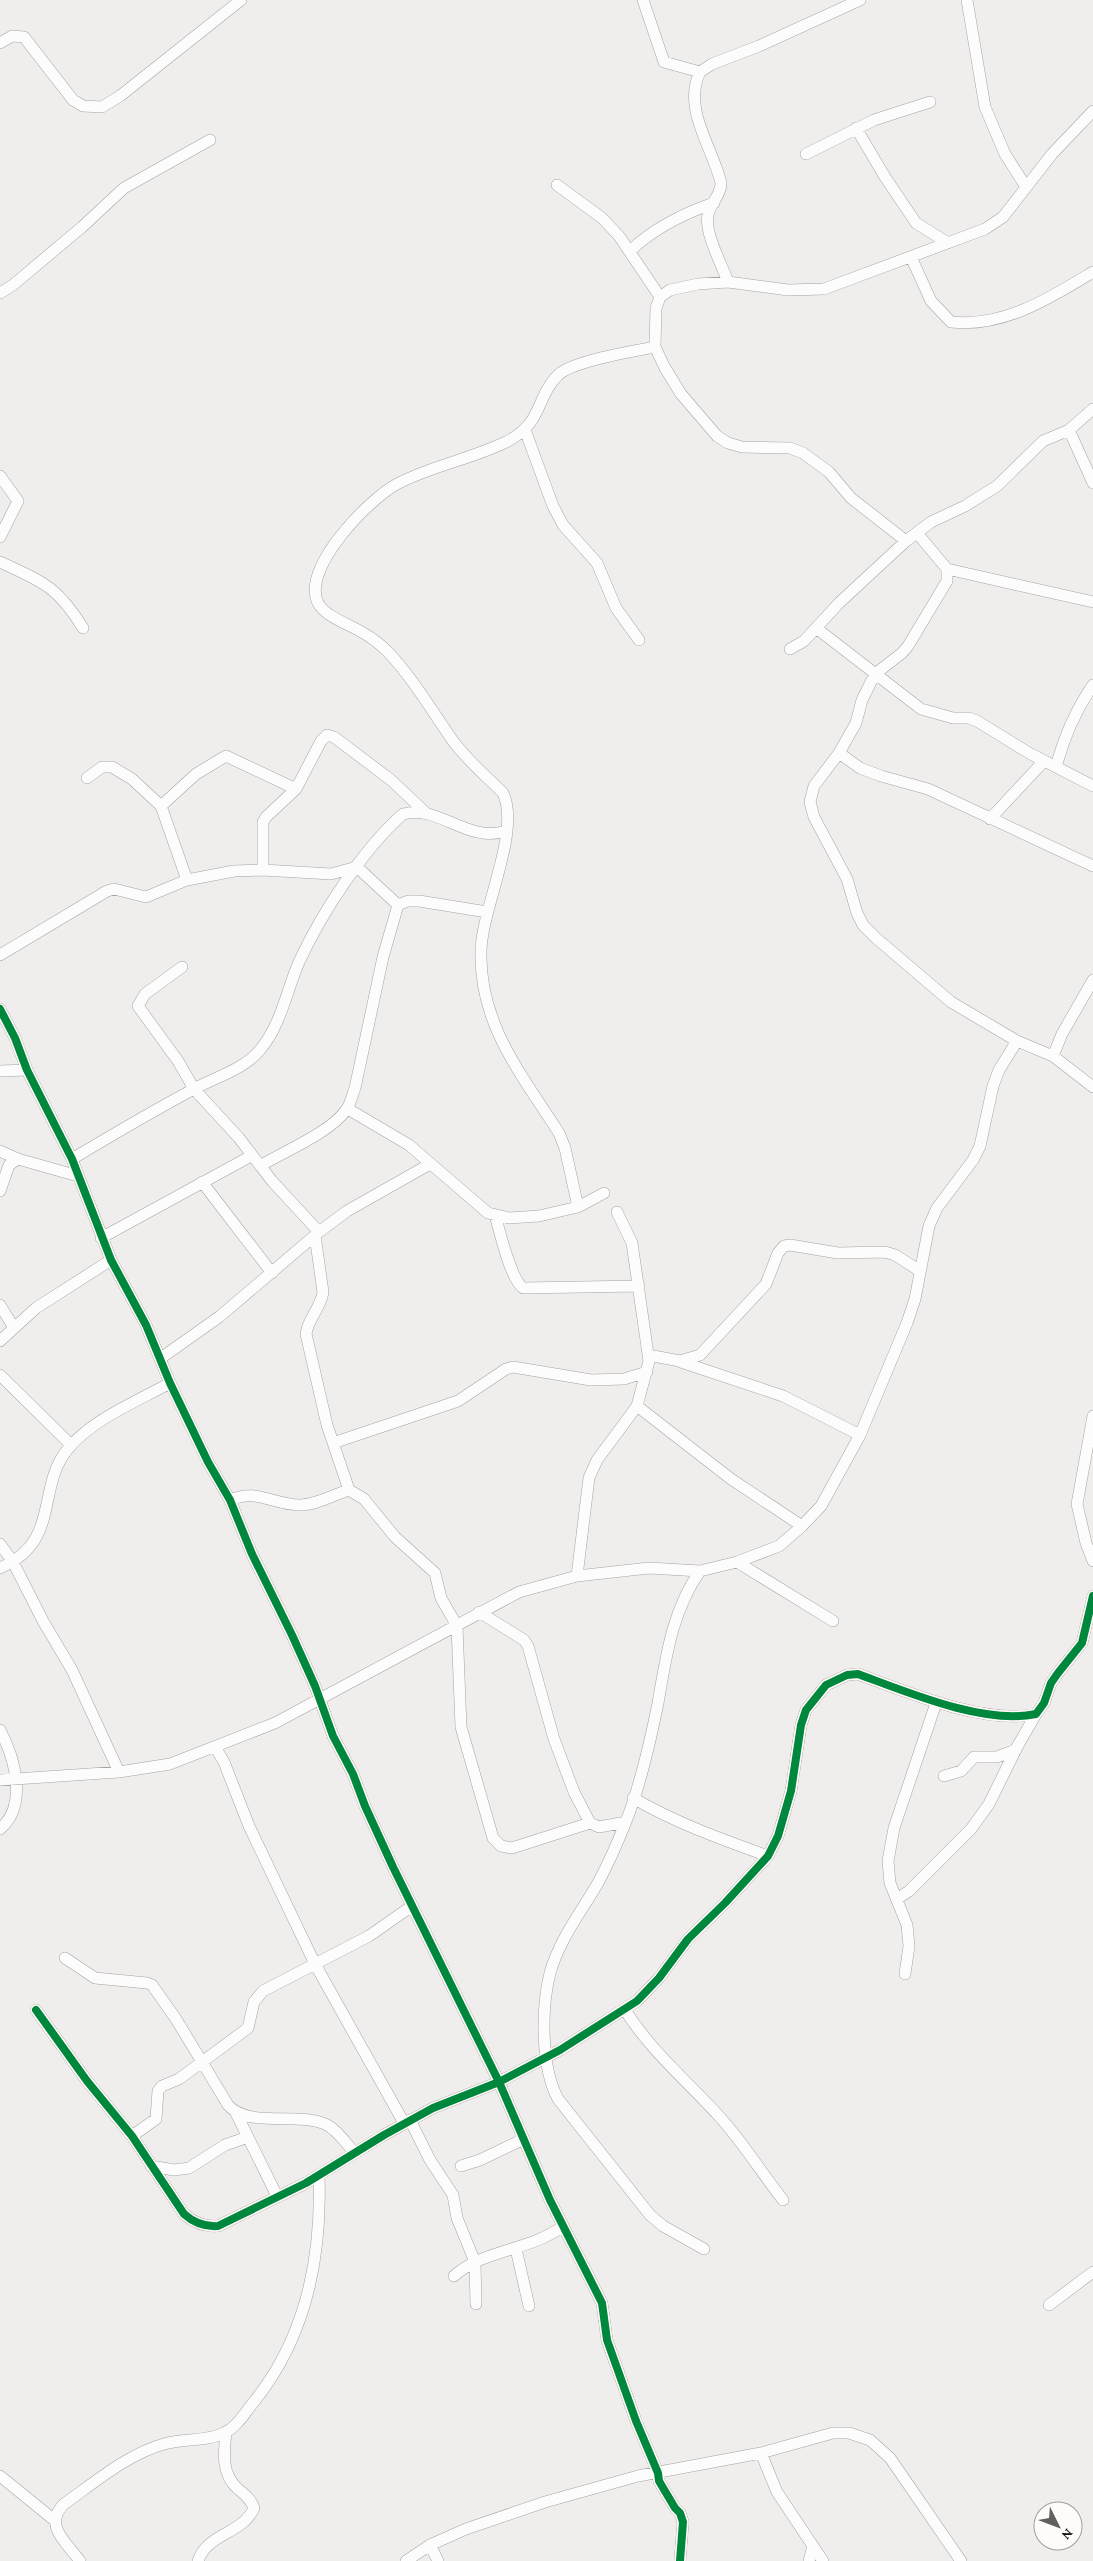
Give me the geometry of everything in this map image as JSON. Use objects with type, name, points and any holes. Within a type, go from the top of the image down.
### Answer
[{"type":"street","points":[[0,43],[12,36],[24,37],[73,100],[83,106],[102,107],[120,96],[162,64],[241,0]]},
{"type":"street","points":[[643,0],[664,62],[700,72]]},
{"type":"street","points":[[728,282],[708,229],[708,213],[719,195],[721,183],[696,114],[696,88],[700,72],[712,64],[759,46],[860,0]]},
{"type":"street","points":[[967,0],[985,107],[1005,154],[1026,187]]},
{"type":"street","points":[[806,154],[874,120],[930,102]]},
{"type":"street","points":[[906,541],[851,498],[829,472],[803,453],[790,448],[742,447],[728,443],[717,436],[681,394],[664,368],[655,346],[656,308],[660,297],[670,290],[688,286],[728,282],[788,290],[824,289],[990,226],[1003,217],[1052,154],[1093,111]]},
{"type":"street","points":[[856,128],[912,218],[922,228],[948,243]]},
{"type":"street","points":[[0,293],[13,285],[82,227],[124,188],[210,140]]},
{"type":"street","points":[[557,185],[602,218],[630,251],[660,297]]},
{"type":"street","points":[[630,251],[652,233],[683,214],[714,203]]},
{"type":"street","points":[[911,257],[922,284],[942,314],[951,322],[964,323],[1012,314],[1035,305],[1093,272]]},
{"type":"street","points":[[578,1207],[565,1148],[559,1133],[502,1045],[494,1026],[485,993],[480,952],[487,912],[497,881],[510,815],[503,793],[454,742],[409,676],[388,652],[366,634],[333,616],[320,605],[316,587],[318,573],[334,545],[362,513],[386,491],[411,478],[506,442],[526,430],[540,408],[552,382],[560,374],[616,354],[655,346]]},
{"type":"street","points":[[790,649],[804,641],[839,603],[906,541],[931,522],[981,497],[997,486],[1043,441],[1068,430],[1093,409]]},
{"type":"street","points":[[526,430],[556,512],[563,525],[603,572],[616,608],[639,640]]},
{"type":"street","points":[[1068,430],[1093,483]]},
{"type":"street","points":[[0,476],[17,497],[18,501],[0,537]]},
{"type":"street","points":[[917,533],[947,569],[948,576],[943,588],[908,646],[875,674],[862,700],[856,723],[839,753],[814,786],[810,802],[814,817],[847,879],[856,913],[863,925],[951,1002],[1017,1041],[1053,1056],[1093,1087]]},
{"type":"street","points":[[0,562],[52,588],[83,628]]},
{"type":"street","points":[[947,569],[1093,602]]},
{"type":"street","points":[[816,628],[920,710],[953,718],[969,718],[1044,761],[1093,786]]},
{"type":"street","points":[[1056,767],[1062,742],[1073,717],[1093,685]]},
{"type":"street","points":[[263,870],[263,822],[296,789],[321,741],[331,736],[391,780],[427,814],[462,829],[487,835],[506,831]]},
{"type":"street","points":[[839,753],[860,768],[928,790],[1093,866]]},
{"type":"street","points":[[161,806],[196,774],[226,756],[296,789]]},
{"type":"street","points":[[990,819],[1044,761]]},
{"type":"street","points":[[87,778],[102,767],[112,766],[132,779],[161,806],[187,880]]},
{"type":"street","points":[[72,1159],[194,1089],[251,1059],[270,1036],[286,1001],[299,964],[316,930],[357,867],[403,814],[427,814]]},
{"type":"street","points":[[0,955],[107,891],[114,889],[146,897],[187,880],[234,871],[263,870],[331,874],[357,867]]},
{"type":"street","points":[[357,867],[398,905]]},
{"type":"street","points":[[398,905],[408,901],[419,901],[487,912]]},
{"type":"street","points":[[260,1166],[321,1132],[337,1121],[348,1109],[355,1088],[383,957],[398,905]]},
{"type":"street","points":[[182,967],[145,994],[138,1006],[178,1061],[194,1089],[228,1126],[251,1156],[317,1233],[323,1292],[322,1301],[310,1322],[306,1334],[316,1384],[333,1443],[349,1490],[364,1499],[399,1541],[435,1573],[441,1598],[457,1626],[462,1727],[493,1838],[501,1846],[512,1848],[590,1823]]},
{"type":"street","points":[[1053,1056],[1062,1034],[1093,980]]},
{"type":"street","points":[[0,1009],[15,1038],[27,1070],[72,1159],[111,1260],[134,1299],[161,1358],[170,1383],[208,1462],[230,1500],[252,1554],[292,1635],[334,1736],[354,1774],[365,1806],[499,2082],[522,2140],[602,2303],[607,2340],[636,2421],[660,2481],[675,2508],[680,2513],[683,2522],[680,2561]]},
{"type":"street","points":[[0,1780],[119,1772],[170,1764],[275,1723],[519,1592],[577,1576],[649,1568],[700,1571],[737,1562],[779,1546],[821,1506],[860,1435],[907,1323],[929,1226],[937,1208],[980,1146],[993,1086],[999,1070],[1017,1041]]},
{"type":"street","points":[[0,1071],[27,1070]]},
{"type":"street","points":[[348,1109],[408,1145],[488,1213],[509,1218],[539,1216],[578,1207],[604,1193]]},
{"type":"street","points":[[0,1151],[18,1159],[78,1176]]},
{"type":"street","points":[[101,1238],[251,1156]]},
{"type":"street","points":[[0,1191],[9,1165],[18,1159]]},
{"type":"street","points":[[161,1358],[219,1317],[272,1274],[317,1233],[363,1202],[430,1164]]},
{"type":"street","points":[[202,1182],[272,1274]]},
{"type":"street","points":[[577,1576],[589,1478],[597,1460],[637,1406],[647,1372],[648,1354],[632,1243],[617,1212]]},
{"type":"street","points":[[495,1215],[513,1270],[520,1285],[524,1288],[639,1286]]},
{"type":"street","points":[[680,1361],[700,1355],[758,1294],[766,1284],[778,1252],[784,1246],[790,1244],[838,1253],[885,1252],[895,1255],[920,1271]]},
{"type":"street","points":[[0,1341],[25,1316],[57,1293],[111,1260]]},
{"type":"street","points":[[0,1305],[14,1328]]},
{"type":"street","points":[[648,1354],[680,1361],[783,1396],[860,1435]]},
{"type":"street","points":[[333,1443],[458,1401],[506,1369],[513,1367],[591,1380],[624,1379],[647,1372]]},
{"type":"street","points":[[0,1375],[71,1445]]},
{"type":"street","points":[[0,1568],[24,1554],[44,1523],[58,1464],[71,1445],[89,1429],[170,1383]]},
{"type":"street","points":[[637,1406],[731,1479],[802,1526]]},
{"type":"street","points":[[1093,1416],[1077,1504],[1086,1543],[1093,1561]]},
{"type":"street","points":[[230,1500],[242,1495],[250,1495],[301,1505],[349,1490]]},
{"type":"street","points":[[0,1544],[13,1562],[42,1621],[72,1670],[119,1772]]},
{"type":"street","points":[[737,1562],[833,1621]]},
{"type":"street","points":[[700,1571],[689,1587],[671,1632],[650,1735],[626,1822],[610,1858],[572,1924],[550,1974],[544,2037],[550,2084],[558,2099],[650,2215],[663,2226],[704,2250]]},
{"type":"street","points":[[897,1899],[909,1891],[971,1828],[989,1804],[1016,1750],[1044,1703],[1055,1678],[1082,1643],[1093,1596]]},
{"type":"street","points":[[479,1612],[524,1640],[528,1646],[554,1739],[574,1792],[590,1823],[599,1827],[626,1822]]},
{"type":"street","points":[[36,2010],[87,2081],[132,2136],[184,2214],[195,2223],[209,2227],[218,2226],[319,2176],[433,2108],[499,2082],[546,2057],[626,2010],[649,1990],[688,1939],[725,1903],[768,1856],[778,1836],[791,1791],[801,1725],[813,1698],[826,1685],[847,1675],[858,1674],[936,1703],[1009,1717],[1036,1714]]},
{"type":"street","points":[[905,1974],[910,1946],[907,1924],[890,1883],[888,1861],[894,1828],[936,1703]]},
{"type":"street","points":[[0,1730],[17,1778],[12,1812],[6,1824],[0,1830]]},
{"type":"street","points":[[216,1747],[224,1762],[249,1826],[315,1964],[407,2122],[453,2195],[457,2218],[476,2262],[476,2304]]},
{"type":"street","points":[[944,1776],[961,1771],[974,1758],[997,1757],[1016,1750]]},
{"type":"street","points":[[633,1798],[660,1814],[707,1834],[768,1856]]},
{"type":"street","points":[[132,2136],[157,2117],[157,2097],[162,2086],[178,2079],[248,2028],[254,2002],[263,1992],[369,1936],[412,1906]]},
{"type":"street","points":[[65,1958],[95,1978],[147,1982],[152,1985],[228,2105],[236,2114],[277,2196]]},
{"type":"street","points":[[626,2010],[639,2032],[658,2055],[719,2116],[783,2200]]},
{"type":"street","points":[[236,2114],[295,2118],[325,2124],[332,2127],[355,2154]]},
{"type":"street","points":[[151,2166],[174,2170],[189,2168],[225,2145],[248,2138]]},
{"type":"street","points":[[461,2166],[480,2160],[522,2140]]},
{"type":"street","points":[[80,2561],[56,2528],[54,2519],[56,2512],[64,2504],[146,2451],[165,2443],[226,2432],[239,2422],[268,2386],[294,2340],[301,2321],[314,2265],[319,2224],[319,2176]]},
{"type":"street","points":[[454,2276],[476,2262],[546,2238],[563,2226]]},
{"type":"street","points":[[516,2249],[529,2306]]},
{"type":"street","points":[[1049,2305],[1093,2272]]},
{"type":"street","points":[[198,2561],[206,2546],[245,2521],[254,2508],[252,2502],[235,2486],[226,2471],[226,2432]]},
{"type":"street","points":[[406,2561],[430,2545],[510,2514],[658,2473],[761,2453],[833,2433],[849,2433],[870,2440],[890,2458],[961,2561]]},
{"type":"street","points":[[761,2453],[777,2492],[823,2561]]},
{"type":"street","points":[[0,2476],[54,2519]]},
{"type":"street","points":[[430,2545],[438,2561]]},
{"type":"street","points":[[809,2561],[813,2546]]},
{"type":"cycle path","points":[[0,1009],[15,1038],[27,1070],[72,1159],[111,1260],[146,1325],[170,1383],[208,1462],[230,1500],[252,1554],[292,1635],[315,1686],[333,1736],[353,1774],[365,1806],[393,1867],[499,2082],[550,2200],[602,2303],[607,2340],[636,2421],[658,2473],[659,2481],[680,2513],[683,2522],[680,2561]]},
{"type":"cycle path","points":[[36,2010],[87,2081],[132,2136],[184,2214],[200,2224],[218,2226],[306,2183],[384,2135],[433,2108],[499,2082],[560,2050],[637,2001],[659,1978],[688,1939],[725,1903],[768,1856],[778,1836],[791,1791],[801,1725],[806,1710],[826,1685],[847,1675],[858,1674],[946,1705],[970,1711],[993,1715],[1015,1716],[1036,1714],[1044,1703],[1051,1683],[1082,1643],[1093,1596]]}]
